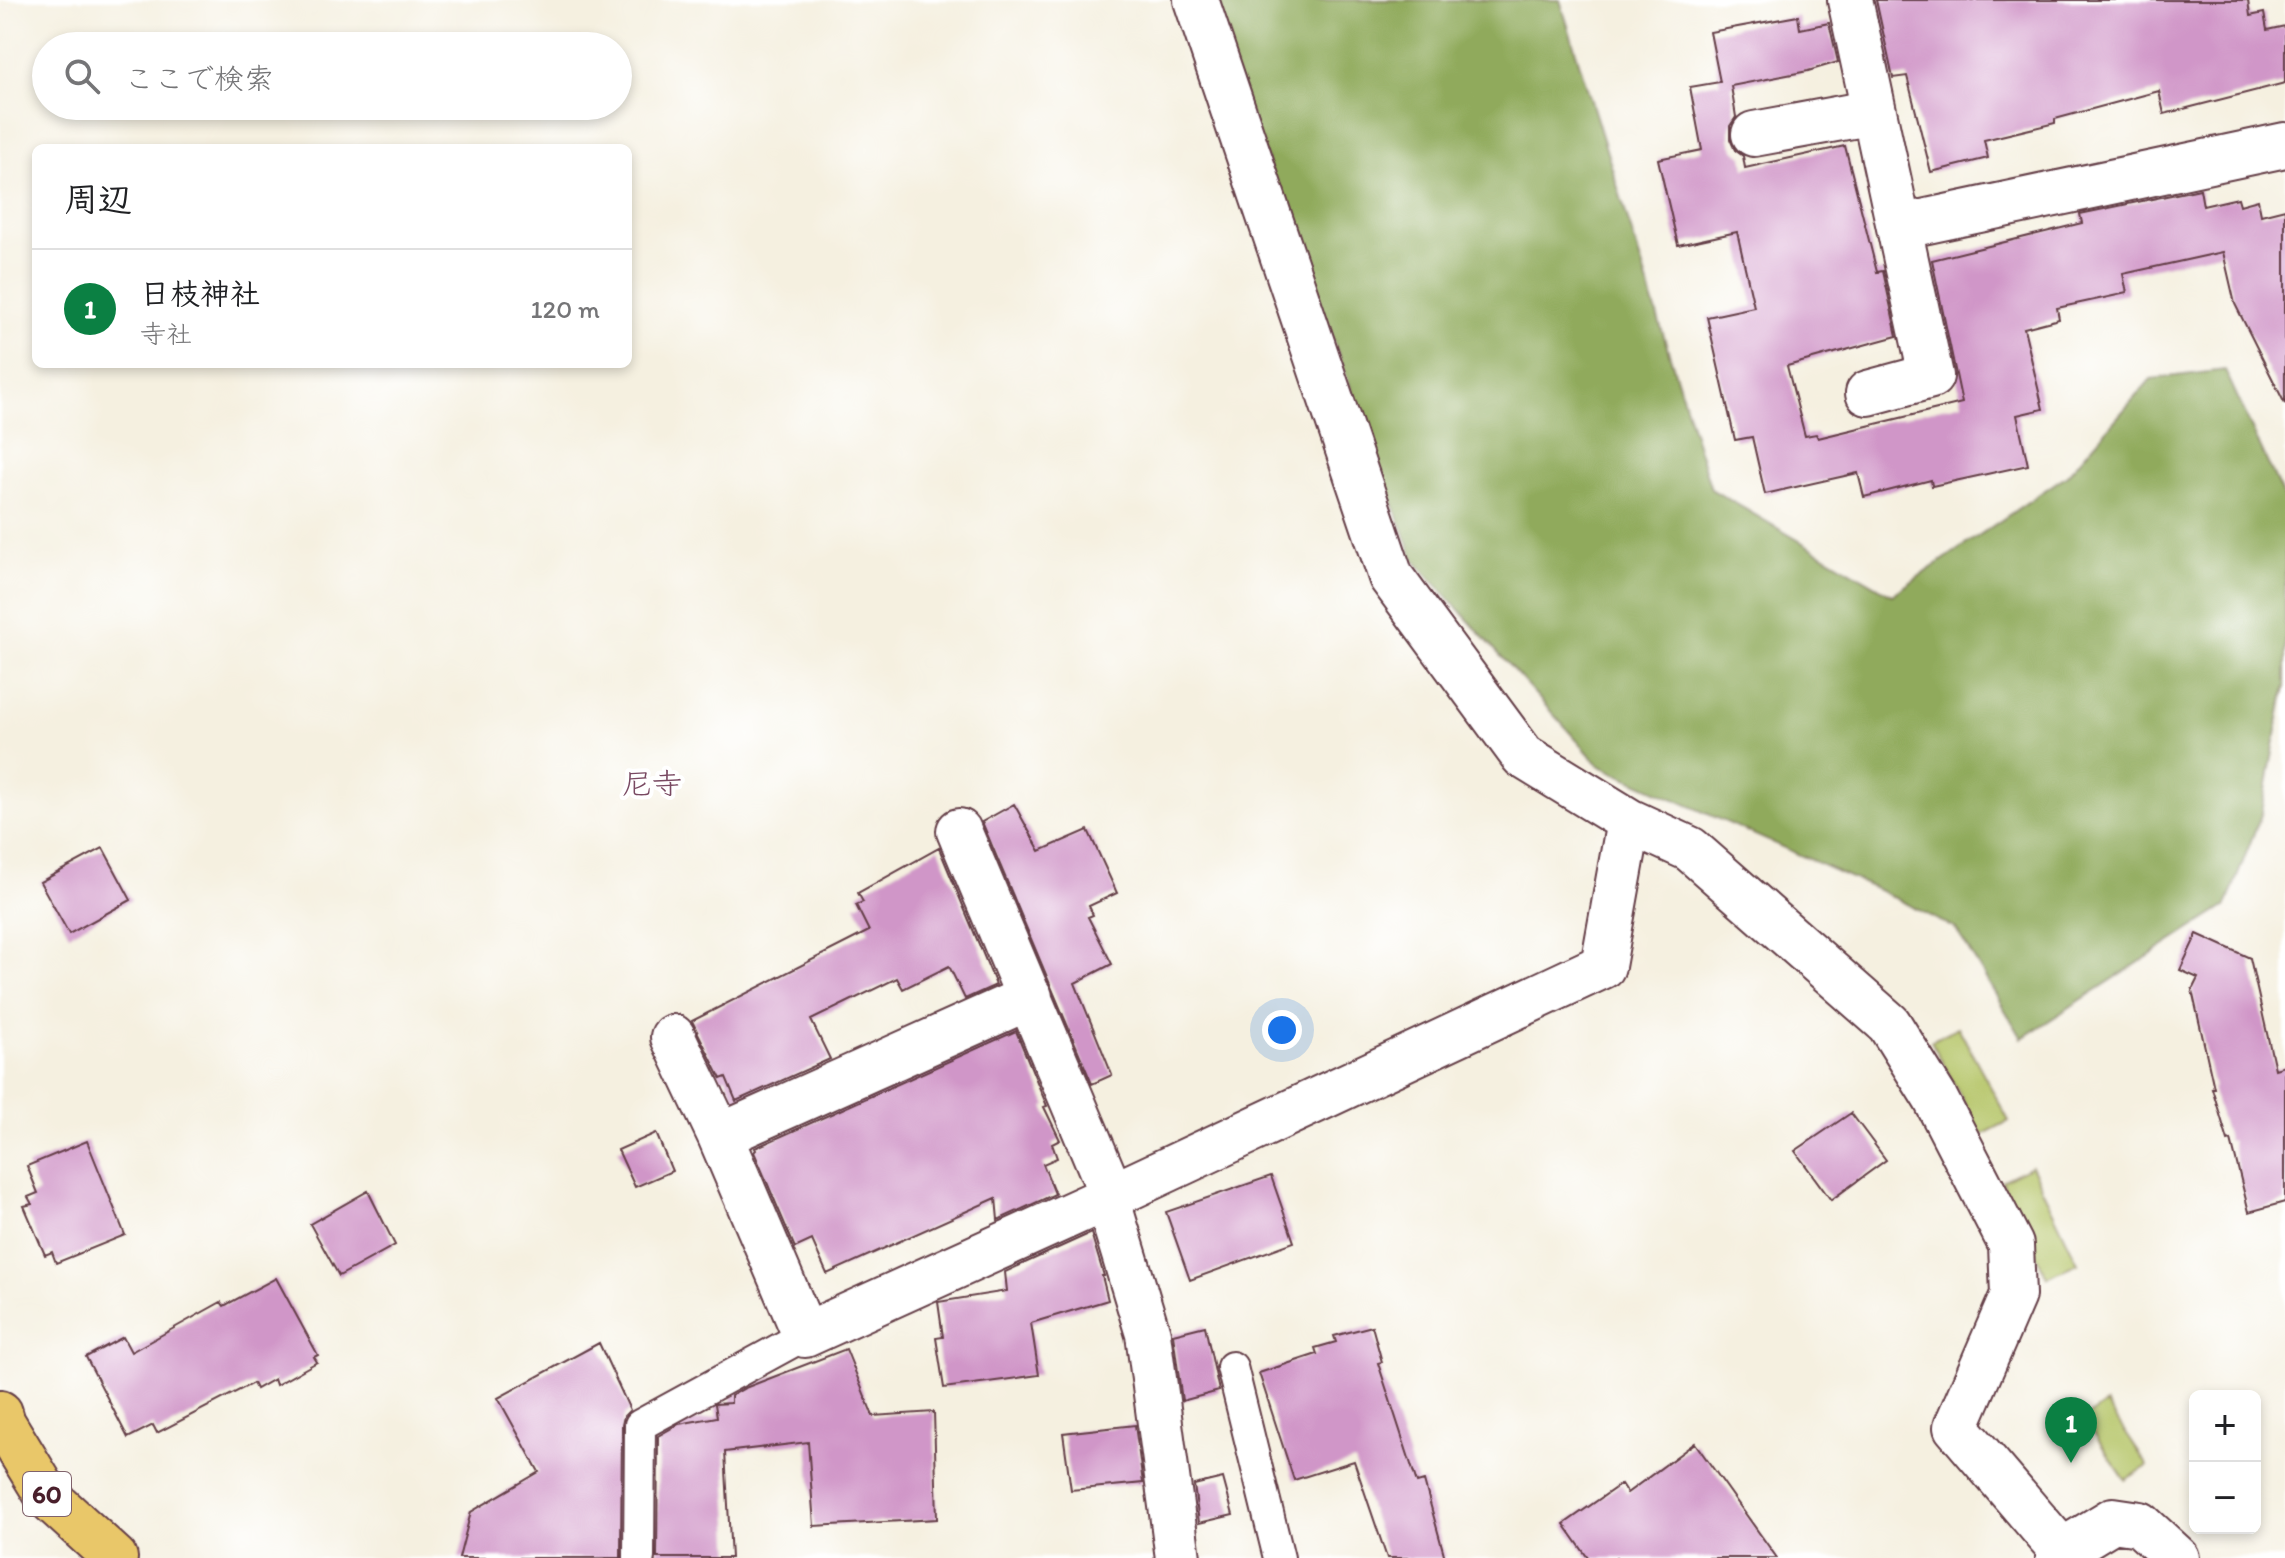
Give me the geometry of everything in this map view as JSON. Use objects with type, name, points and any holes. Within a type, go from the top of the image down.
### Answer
[{"type":"main road","name":"60","points":[[0,1413],[13,1467],[115,1558]]},
{"type":"street","points":[[1196,0],[1391,577],[1523,756],[1629,821],[1690,849],[1889,1024],[1935,1098],[2011,1245],[2013,1295],[1956,1427],[2060,1555],[2113,1520],[2140,1524],[2177,1558]]},
{"type":"street","points":[[1850,0],[1931,376],[1868,393]]},
{"type":"street","points":[[1754,134],[1874,112]]},
{"type":"street","points":[[1899,227],[2285,145]]},
{"type":"street","points":[[673,1037],[720,1136],[805,1335],[1107,1198],[1603,966],[1629,821]]},
{"type":"street","points":[[959,831],[1106,1181],[1107,1198],[1148,1334],[1178,1558]]},
{"type":"street","points":[[720,1136],[1030,997]]},
{"type":"lane","points":[[639,1558],[640,1425],[805,1335]]},
{"type":"lane","points":[[1232,1367],[1279,1558]]},
{"type":"green space","points":[[1208,0],[1560,0],[1711,489],[1892,595],[2067,475],[2151,379],[2225,370],[2285,501],[2285,686],[2262,812],[2226,906],[2022,1038],[1956,929],[1885,893],[1600,766],[1414,560]]},
{"type":"green space","points":[[1958,1027],[2009,1121],[1982,1135],[1931,1041]]},
{"type":"green space","points":[[2031,1166],[2078,1263],[2047,1277],[2001,1181]]},
{"type":"green space","points":[[2106,1404],[2148,1466],[2125,1480],[2084,1419]]},
{"type":"building","points":[[1876,0],[2248,0],[2250,16],[2264,13],[2267,30],[2285,26],[2285,83],[2164,114],[2159,91],[2055,119],[2055,123],[1984,140],[1988,158],[1931,172],[1907,76],[1893,78]]},
{"type":"building","points":[[1798,16],[1800,29],[1829,23],[1838,62],[1731,86],[1736,117],[1730,126],[1730,139],[1735,150],[1743,156],[1745,168],[1845,146],[1877,272],[1883,271],[1897,336],[1787,366],[1805,436],[1816,434],[1818,438],[1962,403],[1932,260],[2082,223],[2080,214],[2200,189],[2203,206],[2238,198],[2240,205],[2258,200],[2261,215],[2285,209],[2285,404],[2235,304],[2223,252],[2123,274],[2127,293],[2057,308],[2059,319],[2024,328],[2043,409],[2017,415],[2028,465],[1932,486],[1931,480],[1864,497],[1858,473],[1765,494],[1752,437],[1735,440],[1707,317],[1754,307],[1737,232],[1678,245],[1658,159],[1702,150],[1690,87],[1720,82],[1710,32]]},
{"type":"building","points":[[1014,804],[1040,851],[1088,830],[1117,893],[1089,906],[1093,915],[1088,917],[1112,964],[1075,983],[1112,1075],[1092,1084],[982,822]]},
{"type":"building","points":[[103,848],[131,900],[69,934],[40,882]]},
{"type":"building","points":[[939,848],[996,985],[965,999],[949,966],[903,989],[897,978],[811,1020],[830,1059],[736,1101],[726,1077],[721,1079],[692,1021],[869,931],[856,905],[863,902],[858,893]]},
{"type":"building","points":[[2197,934],[2250,958],[2275,1069],[2285,1066],[2285,1202],[2249,1212],[2231,1140],[2228,1141],[2212,1088],[2192,990],[2198,978],[2180,970]]},
{"type":"building","points":[[1016,1031],[1047,1106],[1044,1107],[1060,1140],[1052,1144],[1057,1158],[1043,1164],[1055,1194],[998,1220],[996,1198],[827,1274],[812,1240],[795,1248],[754,1152],[755,1148]]},
{"type":"building","points":[[1851,1113],[1886,1160],[1831,1200],[1795,1151]]},
{"type":"building","points":[[656,1133],[672,1171],[635,1187],[618,1150]]},
{"type":"building","points":[[87,1141],[125,1235],[56,1263],[52,1252],[45,1255],[24,1206],[32,1204],[28,1197],[38,1193],[27,1166]]},
{"type":"building","points":[[1271,1176],[1294,1242],[1190,1280],[1166,1212]]},
{"type":"building","points":[[368,1191],[395,1245],[339,1276],[310,1224]]},
{"type":"building","points":[[1091,1233],[1108,1300],[1031,1323],[1039,1375],[944,1388],[936,1338],[943,1337],[938,1302],[1007,1291],[1005,1272]]},
{"type":"building","points":[[276,1278],[318,1355],[314,1357],[317,1362],[276,1385],[274,1379],[256,1389],[253,1383],[157,1433],[153,1425],[128,1438],[86,1357],[123,1337],[131,1352],[221,1302],[224,1306]]},
{"type":"building","points":[[1205,1326],[1219,1391],[1182,1401],[1173,1334]]},
{"type":"building","points":[[1372,1326],[1382,1362],[1378,1363],[1417,1483],[1424,1481],[1445,1558],[1387,1558],[1354,1461],[1294,1480],[1259,1373],[1317,1354],[1315,1348],[1336,1342],[1334,1336]]},
{"type":"building","points":[[599,1343],[630,1410],[624,1416],[622,1425],[621,1558],[459,1558],[471,1512],[539,1472],[498,1398]]},
{"type":"building","points":[[846,1349],[873,1416],[934,1412],[937,1519],[814,1526],[808,1442],[725,1452],[731,1558],[657,1558],[658,1436],[679,1424],[717,1417],[715,1404],[731,1403],[731,1396],[745,1388]]},
{"type":"building","points":[[1135,1425],[1143,1483],[1071,1490],[1063,1433]]},
{"type":"building","points":[[1695,1443],[1777,1558],[1588,1558],[1564,1524],[1621,1484],[1627,1493]]},
{"type":"building","points":[[1223,1478],[1233,1515],[1199,1523],[1194,1485]]},
{"type":"place","name":"日枝神社","points":[[2071,1463]]},
{"type":"district","name":"尼寺","points":[[652,784]]}]
